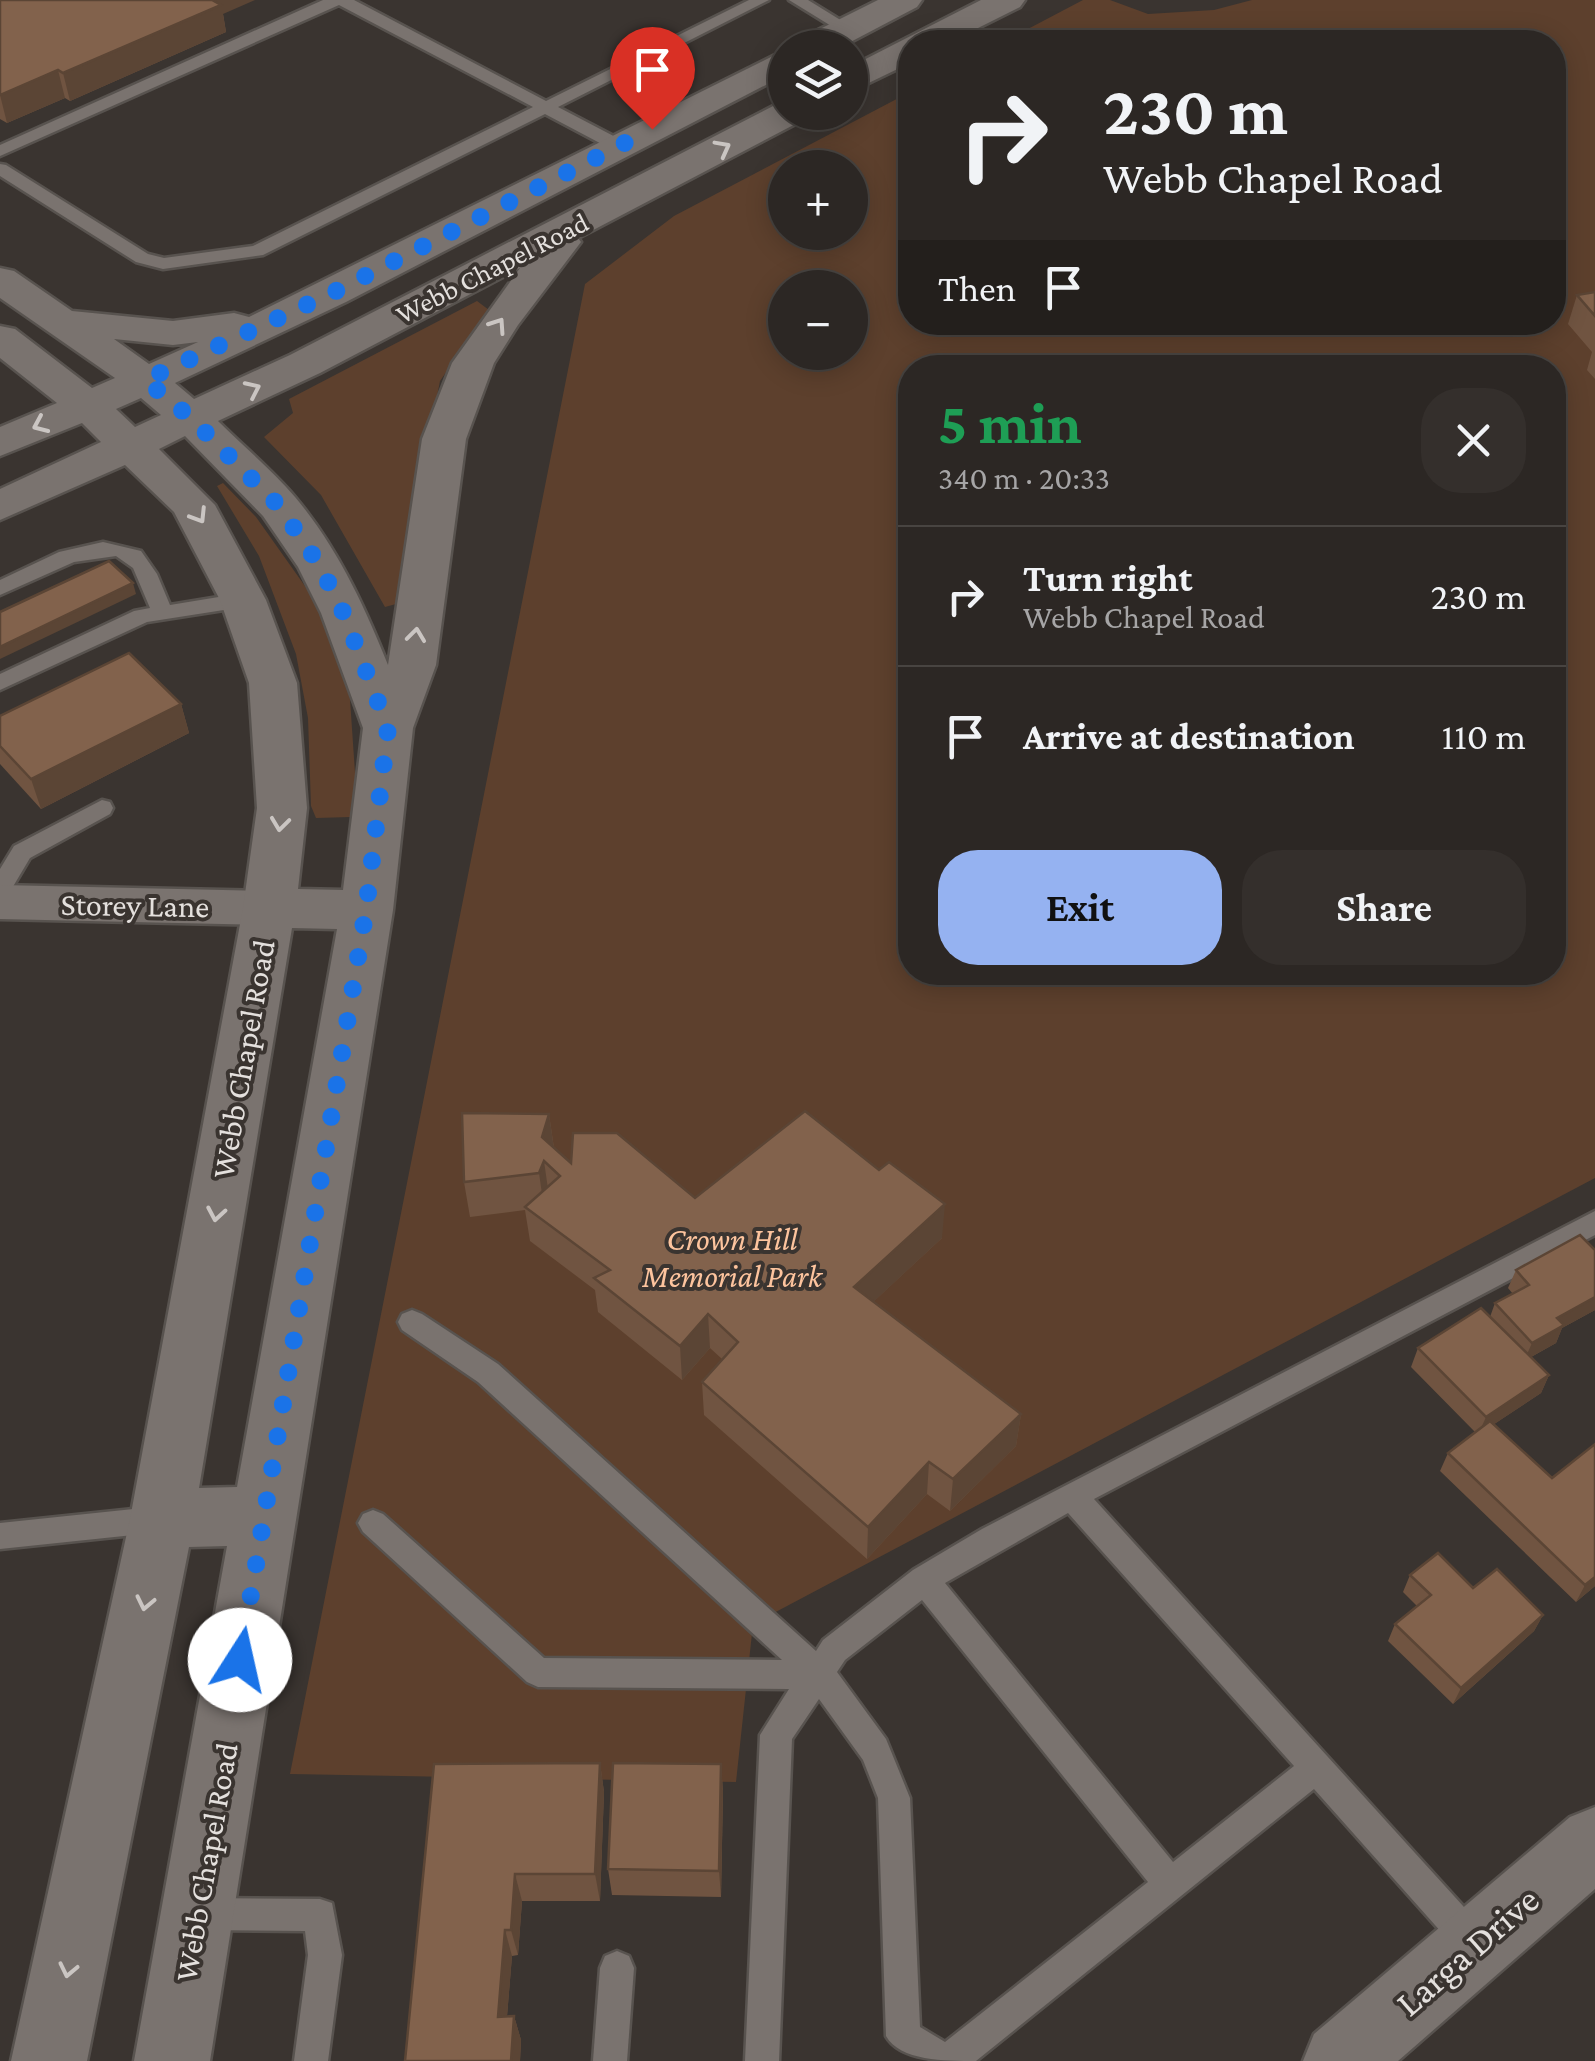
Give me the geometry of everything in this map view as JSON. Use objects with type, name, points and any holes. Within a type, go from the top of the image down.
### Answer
[{"type":"main road","points":[[847,29],[905,0]]},
{"type":"main road","points":[[947,30],[1005,0]]},
{"type":"main road","points":[[847,29],[898,45]]},
{"type":"main road","points":[[868,72],[898,56]]},
{"type":"main road","name":"Webb Chapel Road","points":[[172,2061],[366,910],[388,728],[344,614],[320,566],[279,506],[191,418],[145,380],[332,293],[768,70]]},
{"type":"main road","name":"Webb Chapel Road","points":[[133,445],[575,226],[768,124]]},
{"type":"main road","points":[[388,728],[412,665],[444,439],[472,363],[500,320],[575,226]]},
{"type":"main road","points":[[0,280],[145,380]]},
{"type":"main road","points":[[61,322],[117,330],[190,332],[274,316],[332,293]]},
{"type":"main road","points":[[0,338],[8,374],[3,400]]},
{"type":"main road","name":"Webb Chapel Road","points":[[0,338],[87,405],[193,505],[243,600],[273,683],[282,808],[269,908],[162,1519],[49,2061]]},
{"type":"main road","points":[[0,443],[145,380]]},
{"type":"main road","points":[[0,506],[133,445]]},
{"type":"main road","points":[[269,908],[366,910]]},
{"type":"main road","points":[[162,1519],[264,1515]]},
{"type":"main road","name":"Larga Drive","points":[[1341,2061],[1595,1842]]},
{"type":"street","name":"Storey Lane","points":[[0,902],[269,908]]},
{"type":"lane","points":[[0,150],[339,0],[619,146]]},
{"type":"lane","points":[[0,169],[142,258],[163,264],[257,251],[761,0]]},
{"type":"lane","points":[[797,0],[847,29]]},
{"type":"lane","points":[[0,562],[9,584],[84,551],[124,551],[141,563],[162,612]]},
{"type":"lane","points":[[0,683],[142,616],[243,600]]},
{"type":"lane","points":[[0,890],[22,852],[102,808]]},
{"type":"lane","points":[[762,2061],[776,1735],[820,1676],[834,1650],[924,1580],[1072,1496],[1595,1222]]},
{"type":"lane","points":[[412,1322],[488,1373],[820,1676],[875,1750],[894,1798],[904,2036],[947,2061],[1316,1768]]},
{"type":"lane","points":[[1072,1496],[1475,1944]]},
{"type":"lane","points":[[0,1536],[162,1519]]},
{"type":"lane","points":[[374,1523],[538,1672],[820,1676]]},
{"type":"lane","points":[[924,1580],[1170,1885]]},
{"type":"lane","points":[[197,1914],[320,1915],[326,1955],[311,2061]]},
{"type":"lane","points":[[610,2061],[617,1968]]},
{"type":"green space","name":"Crown Hill Memorial Park","points":[[1083,0],[1110,0],[1148,14],[1214,10],[1252,0],[1595,0],[1595,1178],[753,1624],[736,1782],[290,1774],[585,284],[674,216],[768,167],[768,250],[868,250],[868,150],[800,150],[838,130],[868,130],[868,114],[898,98],[898,335],[1566,335],[1566,30],[1026,30]]},
{"type":"green space","points":[[477,301],[489,310],[440,381],[396,604],[385,607],[321,495],[264,437],[293,413],[289,399]]},
{"type":"green space","points":[[223,483],[256,517],[334,627],[348,670],[357,802],[351,817],[316,818],[311,806],[308,718],[296,654],[259,556],[217,486]]},
{"type":"building","points":[[0,0],[212,0],[221,5],[63,73],[58,70],[0,95]]},
{"type":"building","points":[[1595,292],[1595,316],[1577,295]]},
{"type":"building","points":[[109,561],[133,583],[0,647],[0,612]]},
{"type":"building","points":[[129,653],[181,704],[31,779],[0,746],[0,716]]},
{"type":"building","points":[[805,1111],[879,1170],[889,1162],[945,1204],[854,1287],[1021,1414],[953,1479],[929,1462],[868,1527],[702,1382],[738,1342],[708,1314],[680,1346],[594,1278],[610,1270],[525,1207],[560,1176],[544,1161],[539,1173],[464,1182],[462,1113],[549,1114],[542,1137],[571,1163],[573,1133],[617,1133],[695,1198]]},
{"type":"building","points":[[1580,1235],[1595,1250],[1595,1297],[1557,1318],[1564,1325],[1532,1343],[1495,1303],[1529,1285],[1516,1270]]},
{"type":"building","points":[[1481,1308],[1549,1375],[1486,1417],[1418,1348]]},
{"type":"building","points":[[1490,1421],[1552,1478],[1595,1444],[1595,1577],[1585,1585],[1448,1453]]},
{"type":"building","points":[[1438,1553],[1473,1588],[1497,1569],[1543,1615],[1461,1688],[1395,1624],[1431,1595],[1410,1575]]},
{"type":"building","points":[[600,1763],[595,1874],[515,1874],[511,1930],[505,1930],[498,2017],[514,2016],[511,2061],[405,2061],[434,1764]]},
{"type":"building","points":[[613,1763],[721,1764],[719,1871],[608,1869]]},
{"type":"route","points":[[240,1660],[366,910],[388,728],[344,614],[320,566],[279,506],[191,418],[145,380],[332,293],[652,129]]}]
